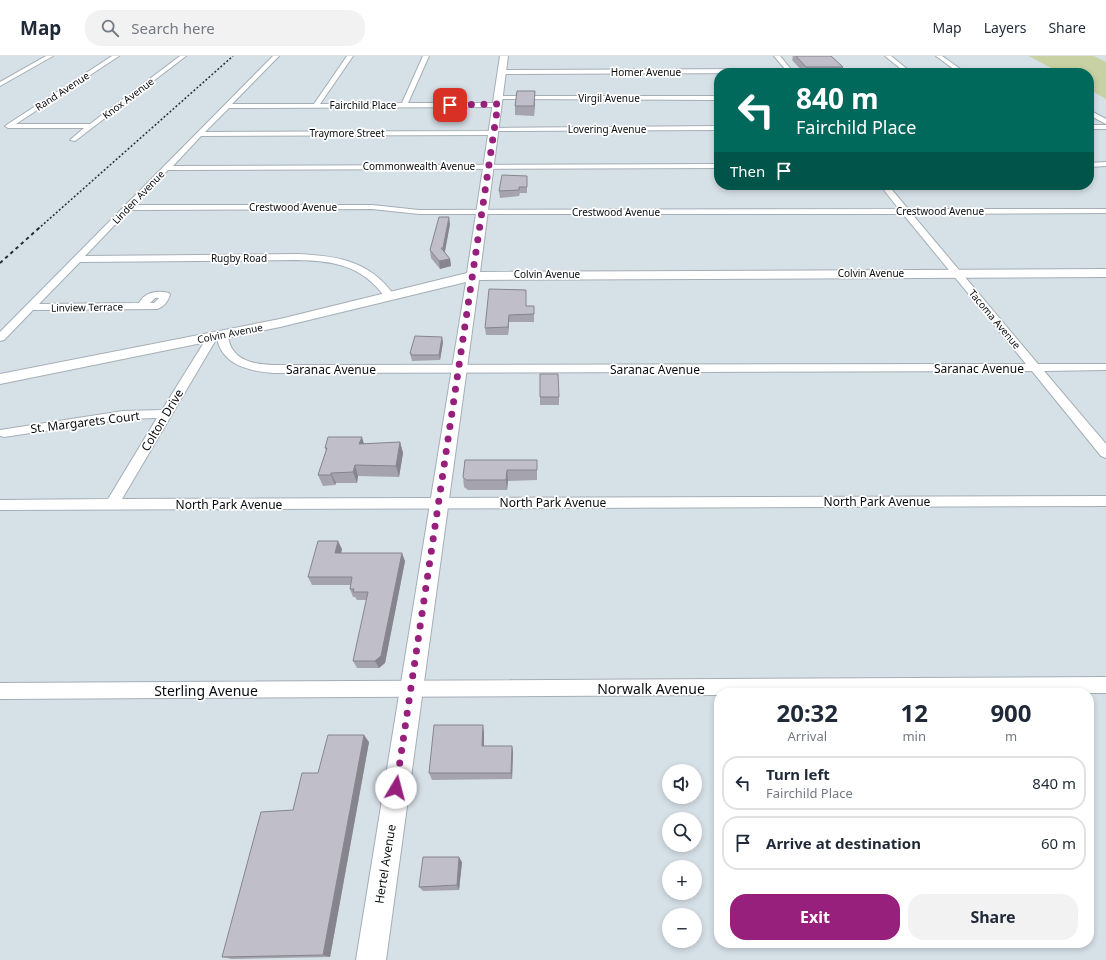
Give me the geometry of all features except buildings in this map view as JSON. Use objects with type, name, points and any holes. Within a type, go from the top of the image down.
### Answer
[{"type":"street","points":[[0,84],[50,56]]},
{"type":"street","name":"Rand Avenue","points":[[8,126],[116,56]]},
{"type":"street","name":"Knox Avenue","points":[[73,140],[183,56]]},
{"type":"street","name":"Linden Avenue","points":[[0,338],[276,56]]},
{"type":"street","points":[[316,105],[350,56]]},
{"type":"street","points":[[404,105],[426,56]]},
{"type":"street","name":"Hertel Avenue","points":[[371,960],[458,370],[490,166],[504,56]]},
{"type":"street","points":[[776,56],[786,68]]},
{"type":"street","points":[[888,56],[903,68]]},
{"type":"street","points":[[939,56],[956,68]]},
{"type":"street","name":"Homer Avenue","points":[[502,72],[714,72]]},
{"type":"street","name":"Virgil Avenue","points":[[498,101],[714,98]]},
{"type":"street","name":"Fairchild Place","points":[[228,106],[404,105],[498,101]]},
{"type":"street","points":[[1094,115],[1106,122]]},
{"type":"street","points":[[0,126],[91,126]]},
{"type":"street","points":[[1094,127],[1106,127]]},
{"type":"street","name":"Lovering Avenue","points":[[494,131],[714,128]]},
{"type":"street","name":"Traymore Street","points":[[200,134],[494,131]]},
{"type":"street","points":[[1094,164],[1106,164]]},
{"type":"street","name":"Commonwealth Avenue","points":[[167,168],[714,166]]},
{"type":"street","name":"Tacoma Avenue","points":[[888,190],[1106,453]]},
{"type":"street","name":"Crestwood Avenue","points":[[127,208],[372,207],[419,212],[1106,211]]},
{"type":"street","name":"Rugby Road","points":[[77,259],[278,258],[328,260],[349,264],[367,272],[379,282],[389,295]]},
{"type":"street","name":"Colvin Avenue","points":[[0,378],[280,323],[389,295],[473,276],[1106,273]]},
{"type":"street","name":"Linview Terrace","points":[[30,307],[143,306]]},
{"type":"street","name":"Saranac Avenue","points":[[217,336],[232,357],[241,364],[260,369],[458,370],[1106,367]]},
{"type":"street","name":"Colton Drive","points":[[112,504],[166,414],[217,336]]},
{"type":"street","name":"St. Margarets Court","points":[[4,433],[123,415],[166,414]]},
{"type":"street","name":"North Park Avenue","points":[[0,505],[1106,501]]},
{"type":"street","name":"Norwalk Avenue","points":[[411,689],[1106,685]]},
{"type":"street","name":"Sterling Avenue","points":[[0,691],[411,689]]},
{"type":"green space","points":[[1029,56],[1094,56],[1106,62],[1106,99],[1094,92],[1094,68],[1051,68]]},
{"type":"railway","points":[[38,229],[233,56]]},
{"type":"railway","points":[[0,263],[39,228]]},
{"type":"route","points":[[396,788],[477,253],[498,104],[450,105]]}]
